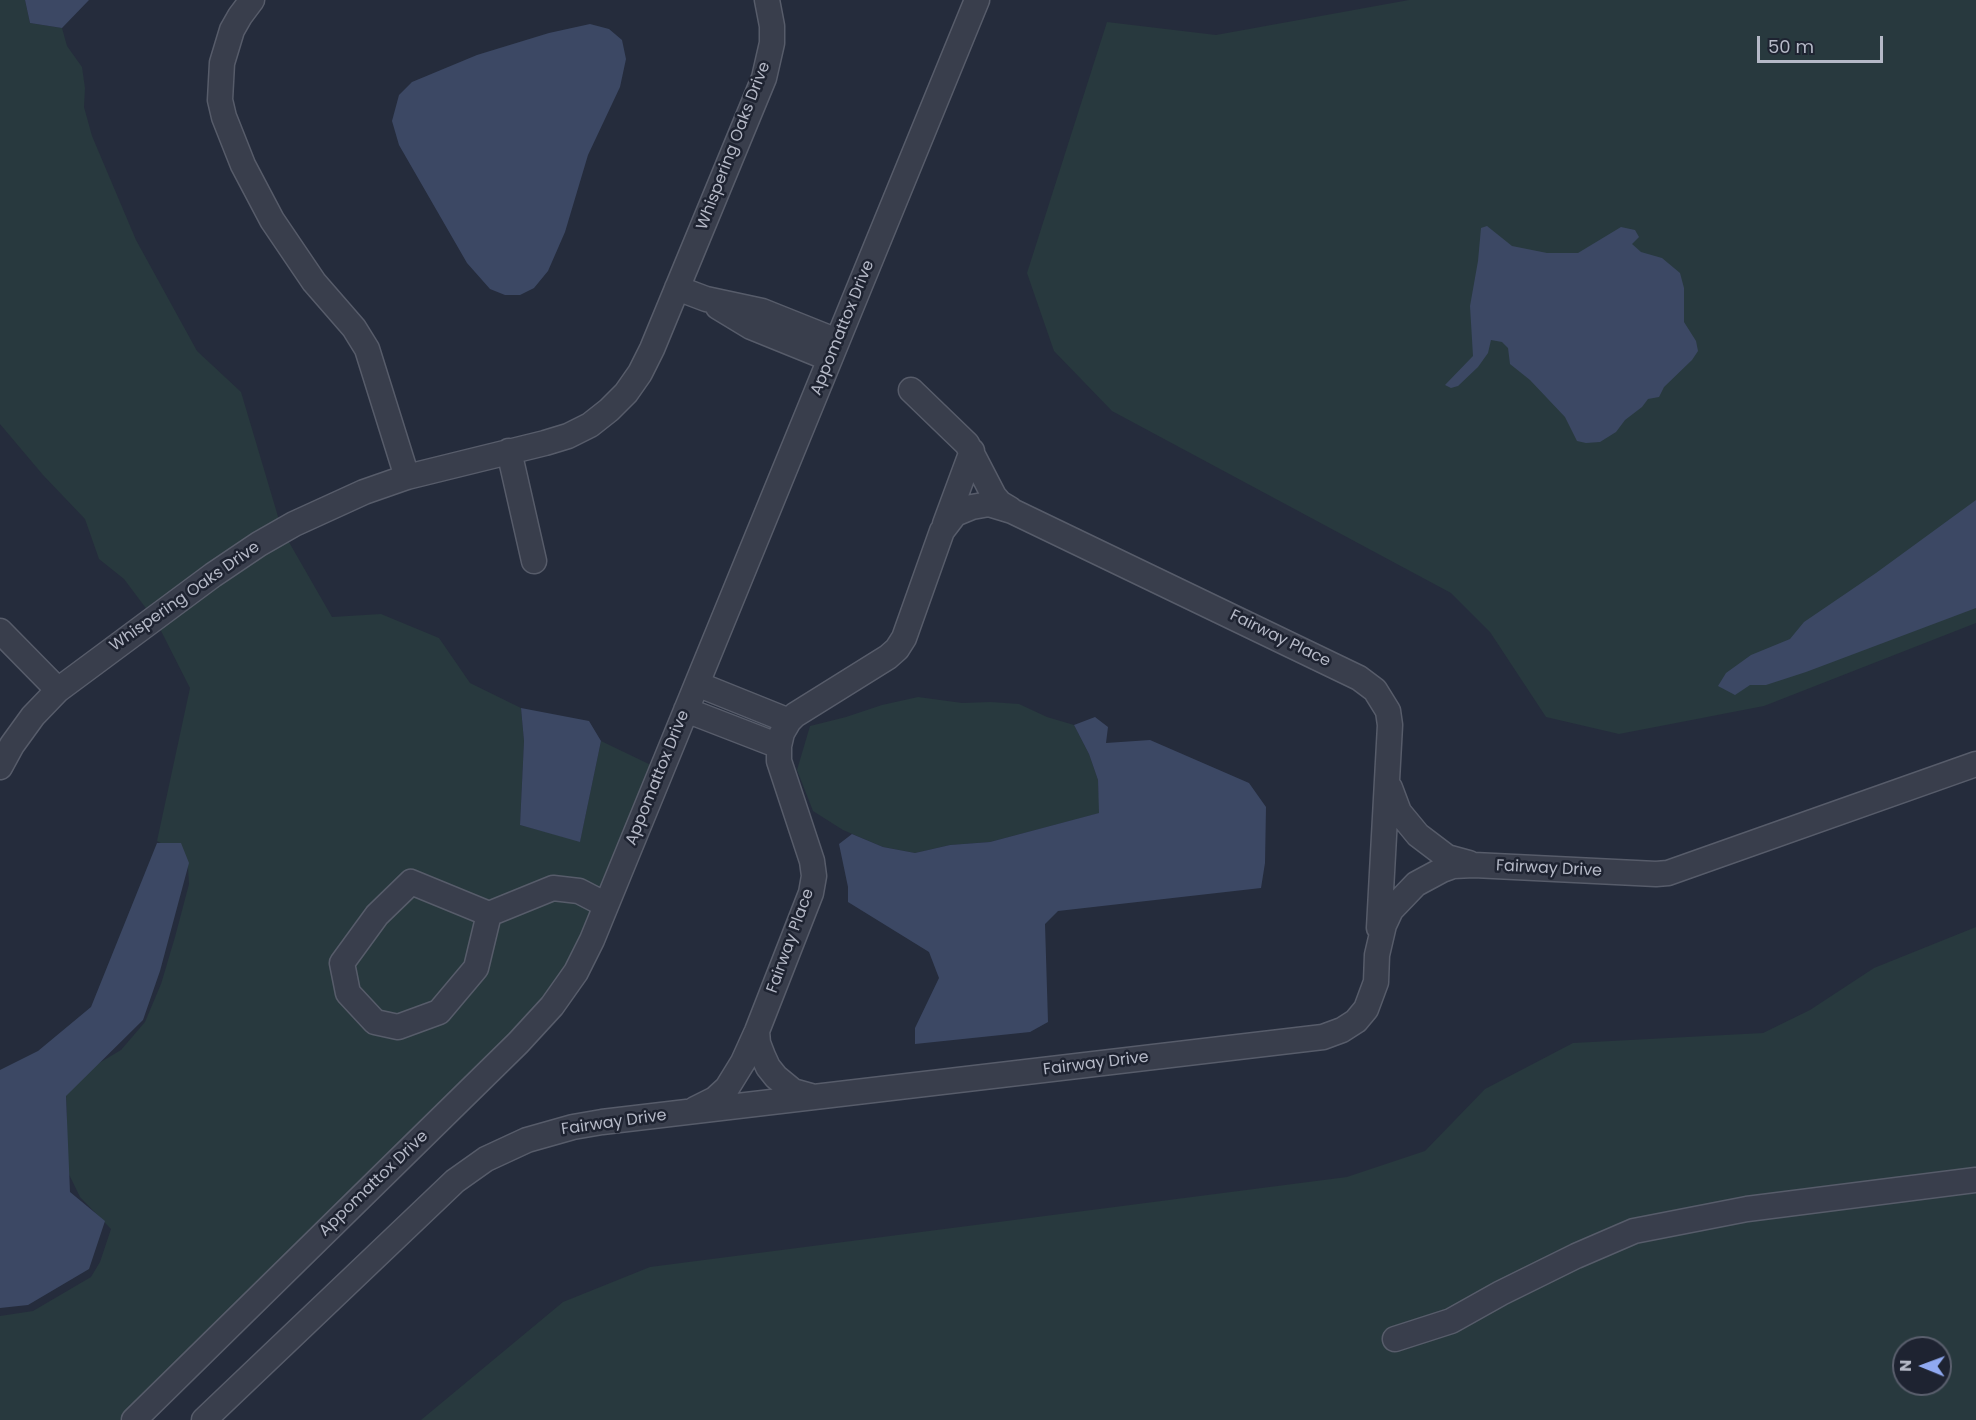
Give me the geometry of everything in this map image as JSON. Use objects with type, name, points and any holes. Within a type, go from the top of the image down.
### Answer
[{"type":"street","points":[[252,0],[232,30],[222,63],[220,91],[224,117],[243,165],[272,220],[314,282],[354,328],[367,349],[407,477]]},
{"type":"street","name":"Whispering Oaks Drive","points":[[0,767],[12,745],[33,716],[58,690],[155,617],[259,544],[294,524],[338,504],[407,477],[568,436],[590,425],[626,393],[640,372],[677,288],[764,78],[772,26],[767,0]]},
{"type":"street","name":"Appomattox Drive","points":[[134,1420],[532,1028],[552,1006],[576,972],[606,905],[977,0]]},
{"type":"street","points":[[677,288],[706,299],[751,327],[834,350]]},
{"type":"street","points":[[911,390],[959,434],[972,451],[994,496],[1012,511]]},
{"type":"street","points":[[509,451],[534,561]]},
{"type":"street","name":"Fairway Place","points":[[789,721],[897,649],[904,638],[972,451]]},
{"type":"street","name":"Fairway Place","points":[[942,531],[955,514],[972,507],[989,504],[1012,511],[1369,683],[1382,699],[1388,711],[1390,725],[1377,954]]},
{"type":"street","points":[[0,631],[58,690]]},
{"type":"street","points":[[686,710],[778,746],[789,721],[697,684]]},
{"type":"street","name":"Fairway Place","points":[[681,1113],[704,1106],[716,1099],[727,1088],[743,1062],[811,893],[814,876],[812,861],[779,760],[778,746]]},
{"type":"street","name":"Fairway Drive","points":[[204,1420],[455,1181],[505,1149],[548,1133],[602,1122],[1323,1037],[1342,1030],[1356,1021],[1366,1009],[1376,982],[1377,954],[1384,925],[1391,910],[1416,884],[1433,874],[1453,866],[1474,865],[1668,873],[1976,764]]},
{"type":"street","points":[[1388,765],[1393,801],[1407,823],[1423,840],[1440,853],[1474,865]]},
{"type":"street","points":[[489,914],[476,968],[439,1012],[398,1027],[375,1022],[348,993],[342,963],[377,915],[411,882],[489,914],[553,888],[579,891],[606,905]]},
{"type":"street","points":[[757,1031],[762,1056],[776,1077],[793,1091],[820,1097]]},
{"type":"street","points":[[1395,1340],[1451,1321],[1576,1256],[1634,1231],[1747,1209],[1976,1180]]},
{"type":"shaded area","points":[[0,0],[25,0],[30,23],[62,28],[67,46],[82,67],[85,88],[84,107],[92,136],[136,240],[197,351],[241,392],[282,530],[332,617],[381,614],[439,638],[470,683],[521,708],[524,741],[520,825],[580,841],[601,741],[653,766],[582,937],[555,987],[510,1037],[120,1420],[0,1420],[0,1316],[33,1311],[91,1277],[100,1262],[111,1229],[80,1197],[61,1158],[67,1117],[66,1095],[89,1069],[121,1050],[145,1022],[161,984],[189,884],[188,867],[172,849],[157,841],[190,688],[157,623],[124,579],[99,559],[85,519],[43,475],[0,424]]},
{"type":"shaded area","points":[[1409,0],[1976,0],[1976,623],[1764,706],[1619,734],[1546,717],[1490,632],[1451,593],[1112,411],[1054,351],[1027,273],[1107,22],[1216,35]]},
{"type":"shaded area","points":[[918,697],[962,703],[1019,704],[1047,717],[1074,725],[1089,754],[1098,780],[1100,813],[990,842],[950,845],[915,853],[883,847],[843,830],[813,811],[797,770],[810,726]]},
{"type":"shaded area","points":[[1976,927],[1976,1420],[421,1420],[563,1302],[650,1267],[1347,1177],[1425,1151],[1485,1089],[1573,1043],[1763,1033],[1810,1010],[1874,968]]},
{"type":"water","points":[[25,0],[89,0],[62,28],[30,23]]},
{"type":"water","points":[[590,24],[609,29],[622,40],[626,59],[620,87],[588,155],[565,232],[548,271],[534,288],[520,295],[505,295],[490,289],[467,263],[399,145],[392,121],[399,95],[412,82],[477,55],[549,33]]},
{"type":"water","points":[[1487,226],[1512,246],[1547,253],[1578,253],[1621,227],[1635,230],[1639,237],[1632,244],[1641,252],[1662,258],[1680,273],[1684,288],[1684,322],[1696,341],[1698,351],[1692,360],[1664,387],[1659,397],[1648,399],[1642,407],[1625,420],[1616,432],[1600,442],[1577,441],[1565,417],[1530,380],[1510,364],[1508,348],[1502,342],[1491,340],[1488,353],[1478,367],[1458,386],[1451,388],[1445,385],[1473,356],[1470,306],[1481,228]]},
{"type":"water","points":[[1976,500],[1976,608],[1806,672],[1766,685],[1750,685],[1735,695],[1718,686],[1726,673],[1751,655],[1790,639],[1804,622]]},
{"type":"water","points":[[521,708],[589,721],[601,741],[580,842],[520,825],[524,741]]},
{"type":"water","points":[[1095,717],[1108,727],[1106,743],[1150,740],[1249,783],[1266,807],[1265,863],[1261,888],[1058,911],[1045,924],[1048,1022],[1030,1032],[915,1044],[915,1028],[939,978],[929,952],[848,902],[848,887],[839,844],[852,834],[883,847],[915,853],[950,845],[990,842],[1099,813],[1098,780],[1089,754],[1074,725]]},
{"type":"water","points":[[157,843],[181,843],[189,863],[160,971],[143,1020],[66,1096],[70,1192],[105,1221],[89,1269],[28,1305],[0,1308],[0,1070],[38,1051],[91,1007]]}]
